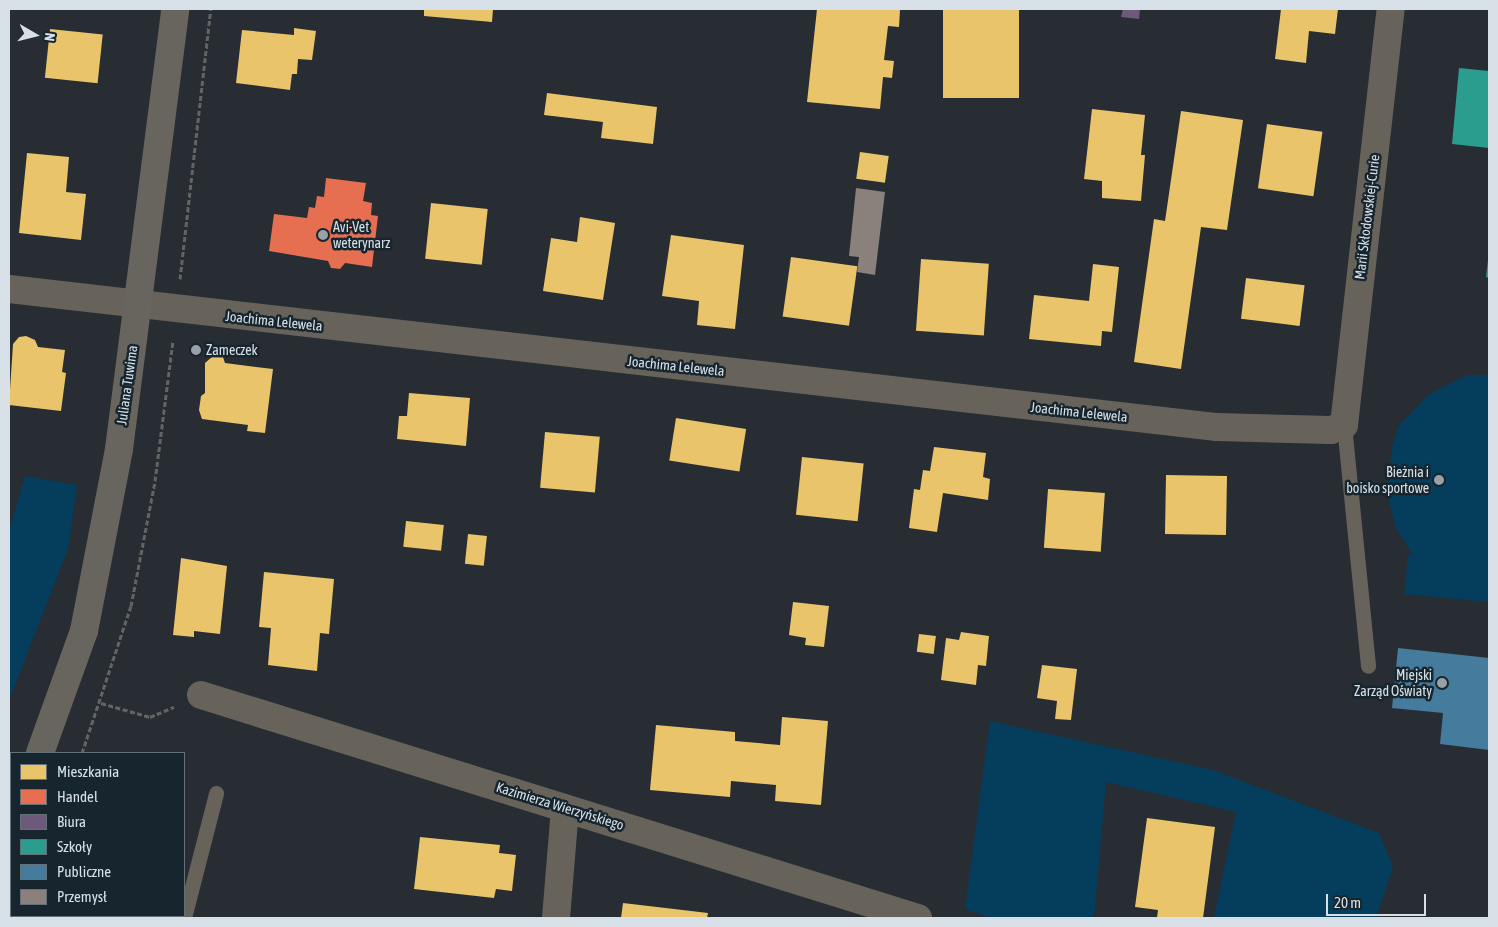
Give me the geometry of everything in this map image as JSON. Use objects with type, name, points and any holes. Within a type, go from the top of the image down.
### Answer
[{"type":"street","name":"Juliana Tuwima","points":[[40,752],[84,631],[118,449],[175,9]]},
{"type":"street","name":"Marii Skłodowskiej-Curie","points":[[1344,425],[1391,9]]},
{"type":"street","name":"Joachima Lelewela","points":[[9,289],[1217,427],[1330,430],[1344,425]]},
{"type":"street","name":"Kazimierza Wierzyńskiego","points":[[201,695],[918,918]]},
{"type":"street","points":[[556,918],[565,808]]},
{"type":"lane","points":[[1344,425],[1368,666]]},
{"type":"lane","points":[[185,914],[216,794]]},
{"type":"path","points":[[101,703],[150,717],[201,695]]},
{"type":"shaded area","name":"Bieżnia i boisko sportowe","points":[[1467,375],[1489,375],[1489,602],[1404,594],[1408,556],[1413,556],[1396,528],[1387,493],[1392,447],[1399,425],[1429,394]]},
{"type":"shaded area","points":[[25,476],[77,485],[68,549],[9,700],[9,530]]},
{"type":"shaded area","points":[[990,721],[1213,770],[1379,833],[1393,867],[1376,918],[1214,918],[1236,812],[1106,782],[1094,918],[991,918],[965,909]]},
{"type":"building: Mieszkania","points":[[424,9],[493,9],[492,22],[424,16]]},
{"type":"building: Mieszkania","points":[[817,9],[900,10],[899,27],[888,26],[884,60],[894,61],[892,78],[883,77],[880,109],[807,102]]},
{"type":"building: Mieszkania","points":[[943,9],[1019,9],[1019,98],[943,98]]},
{"type":"building: Mieszkania","points":[[1281,9],[1338,9],[1335,34],[1309,31],[1306,63],[1275,59]]},
{"type":"building: Mieszkania","points":[[294,28],[316,31],[312,60],[298,59],[297,74],[292,74],[290,90],[236,83],[242,30],[294,35]]},
{"type":"building: Mieszkania","points":[[50,29],[103,35],[98,83],[45,78]]},
{"type":"building: Mieszkania","points":[[547,93],[657,107],[653,144],[601,138],[603,122],[544,115]]},
{"type":"building: Mieszkania","points":[[1092,109],[1145,115],[1141,155],[1145,155],[1141,201],[1102,198],[1102,181],[1084,179]]},
{"type":"building: Mieszkania","points":[[1181,111],[1243,120],[1227,230],[1201,227],[1181,369],[1134,362],[1154,219],[1165,221]]},
{"type":"building: Mieszkania","points":[[1267,124],[1322,132],[1313,196],[1258,188]]},
{"type":"building: Mieszkania","points":[[860,152],[889,156],[885,183],[856,179]]},
{"type":"building: Mieszkania","points":[[27,153],[69,157],[66,192],[86,194],[81,240],[19,233]]},
{"type":"building: Mieszkania","points":[[431,203],[488,209],[482,265],[425,259]]},
{"type":"building: Mieszkania","points":[[580,217],[615,223],[603,300],[543,291],[551,238],[577,242]]},
{"type":"building: Mieszkania","points":[[671,235],[744,245],[735,329],[697,325],[699,301],[662,296]]},
{"type":"building: Mieszkania","points":[[791,257],[857,266],[849,326],[783,316]]},
{"type":"building: Mieszkania","points":[[921,259],[989,264],[984,336],[916,331]]},
{"type":"building: Mieszkania","points":[[1093,264],[1119,267],[1112,332],[1102,331],[1101,346],[1029,339],[1034,295],[1089,301]]},
{"type":"building: Mieszkania","points":[[1246,278],[1305,285],[1300,326],[1241,319]]},
{"type":"building: Mieszkania","points":[[26,336],[35,340],[38,347],[65,350],[62,372],[66,373],[61,411],[9,405],[13,344],[19,337]]},
{"type":"building: Mieszkania","points":[[213,356],[223,357],[225,363],[273,369],[265,433],[247,431],[248,425],[202,419],[199,410],[201,396],[205,393],[205,363]]},
{"type":"building: Mieszkania","points":[[409,393],[470,398],[466,446],[397,439],[399,416],[407,416]]},
{"type":"building: Mieszkania","points":[[676,418],[746,429],[739,472],[669,460]]},
{"type":"building: Mieszkania","points":[[545,432],[600,437],[595,493],[540,488]]},
{"type":"building: Mieszkania","points":[[934,447],[986,453],[983,477],[990,479],[988,500],[943,493],[937,532],[909,528],[914,489],[920,490],[923,470],[930,471]]},
{"type":"building: Mieszkania","points":[[802,457],[864,463],[858,521],[796,515]]},
{"type":"building: Mieszkania","points":[[1166,475],[1227,476],[1226,535],[1165,534]]},
{"type":"building: Mieszkania","points":[[1048,489],[1105,493],[1101,552],[1044,548]]},
{"type":"building: Mieszkania","points":[[406,521],[444,525],[441,551],[403,547]]},
{"type":"building: Mieszkania","points":[[468,534],[487,536],[484,566],[465,564]]},
{"type":"building: Mieszkania","points":[[181,558],[227,566],[220,634],[194,631],[194,637],[173,635]]},
{"type":"building: Mieszkania","points":[[264,572],[334,579],[329,634],[320,633],[317,671],[268,665],[271,628],[259,627]]},
{"type":"building: Mieszkania","points":[[793,602],[829,606],[824,647],[805,645],[806,638],[789,635]]},
{"type":"building: Mieszkania","points":[[961,632],[989,636],[986,666],[978,665],[976,685],[941,680],[946,638],[959,640]]},
{"type":"building: Mieszkania","points":[[919,634],[936,636],[934,654],[917,652]]},
{"type":"building: Mieszkania","points":[[1042,665],[1077,669],[1071,720],[1055,719],[1057,701],[1037,698]]},
{"type":"building: Mieszkania","points":[[782,717],[828,721],[821,805],[775,801],[776,785],[731,781],[730,797],[650,790],[656,725],[735,732],[735,741],[780,745]]},
{"type":"building: Mieszkania","points":[[1147,818],[1215,827],[1203,918],[1157,918],[1158,910],[1135,907]]},
{"type":"building: Mieszkania","points":[[420,837],[500,845],[499,853],[516,855],[512,891],[496,889],[494,898],[414,889]]},
{"type":"building: Mieszkania","points":[[623,903],[708,913],[707,918],[621,918]]},
{"type":"building: Handel","name":"Avi-Vet weterynarz","points":[[326,178],[366,183],[363,201],[372,203],[371,215],[378,216],[372,267],[345,263],[340,269],[331,268],[328,261],[269,251],[274,214],[307,218],[309,207],[315,208],[317,196],[324,197]]},
{"type":"building: Biura","points":[[1123,9],[1140,9],[1139,19],[1121,17]]},
{"type":"building: Szkoły","points":[[1459,68],[1489,71],[1489,148],[1452,144]]},
{"type":"building: Szkoły","points":[[1489,260],[1489,278],[1486,277]]},
{"type":"building: Publiczne","name":"Miejski Zarząd Oświaty","points":[[1398,648],[1489,658],[1489,750],[1440,744],[1443,713],[1392,708]]},
{"type":"building: Przemysł","points":[[856,188],[885,192],[875,275],[857,272],[859,257],[849,256]]},
{"type":"place","name":"Avi-Vet weterynarz","points":[[323,235]]},
{"type":"place","name":"Zameczek","points":[[196,350]]},
{"type":"place","name":"Bieżnia i boisko sportowe","points":[[1439,480]]},
{"type":"place","name":"Miejski Zarząd Oświaty","points":[[1442,683]]}]
